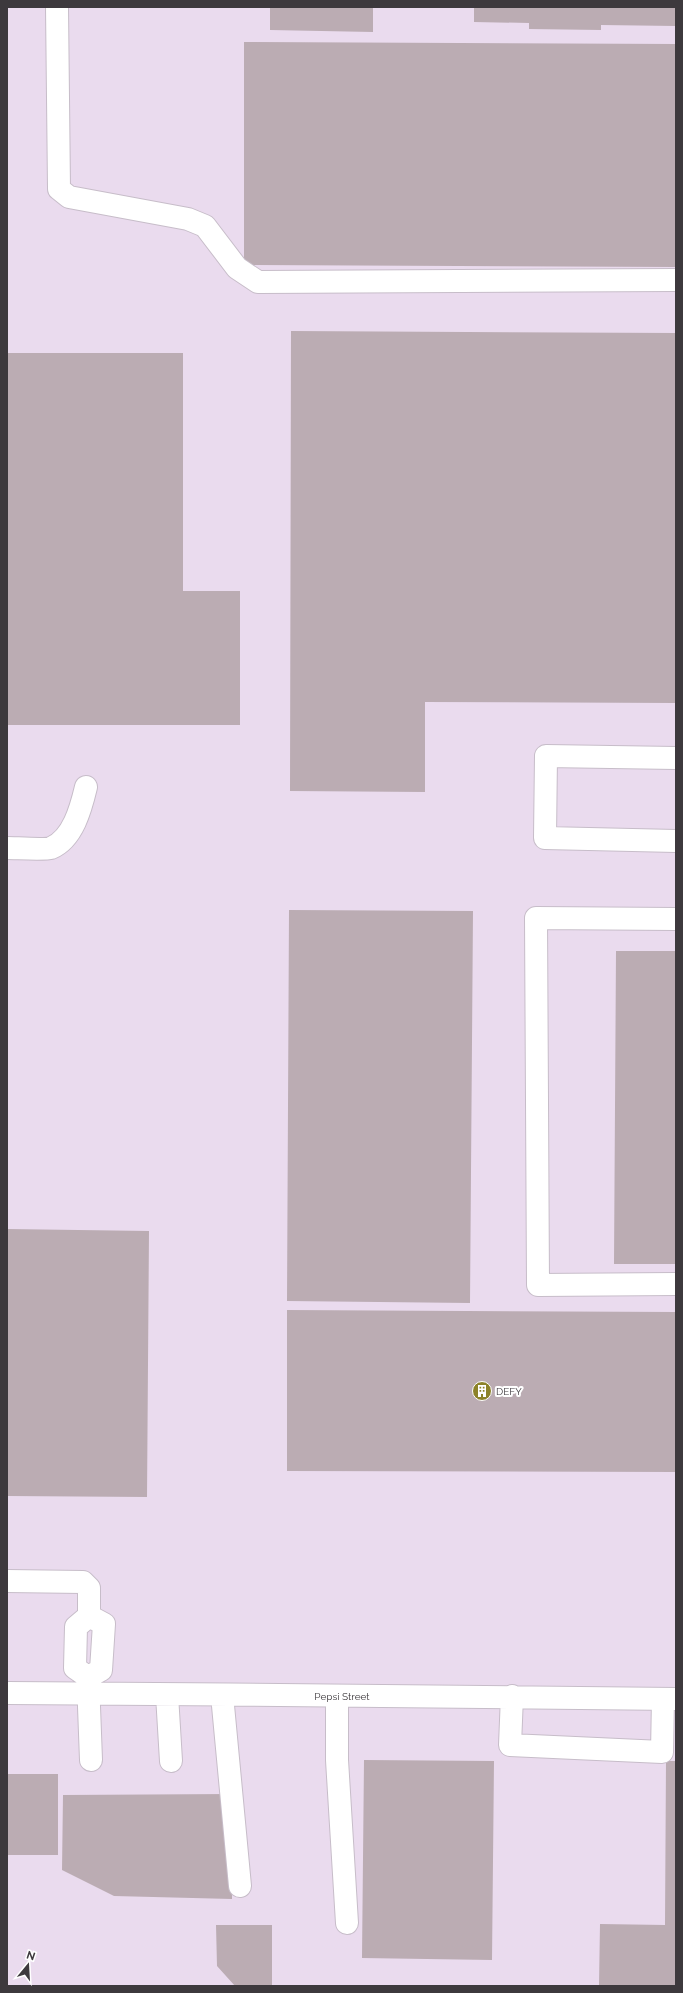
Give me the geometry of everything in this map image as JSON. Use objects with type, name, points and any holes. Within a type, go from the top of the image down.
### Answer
[{"type":"street","points":[[57,7],[60,189],[69,197],[188,219],[204,226],[237,268],[258,282],[676,280]]},
{"type":"street","points":[[676,758],[546,756],[545,838],[676,841]]},
{"type":"street","points":[[7,848],[50,848],[68,835],[82,803],[86,788]]},
{"type":"street","points":[[676,919],[536,918],[538,1284],[676,1284]]},
{"type":"street","points":[[7,1581],[83,1582],[89,1588],[89,1616],[76,1627],[75,1668],[89,1686],[91,1760]]},
{"type":"street","name":"Pepsi Street","points":[[7,1693],[89,1686],[167,1695],[512,1696],[670,1699]]},
{"type":"street","points":[[167,1695],[171,1761]]},
{"type":"street","points":[[222,1695],[240,1886]]},
{"type":"street","points":[[337,1696],[337,1760],[347,1923]]},
{"type":"street","points":[[512,1696],[510,1746],[662,1752],[670,1699]]},
{"type":"shaded area","points":[[7,7],[676,7],[676,1986],[7,1986]]},
{"type":"building","points":[[270,7],[373,7],[373,32],[270,30]]},
{"type":"building","points":[[474,7],[676,7],[676,26],[601,25],[601,30],[529,29],[529,23],[474,22]]},
{"type":"building","points":[[244,42],[676,44],[676,267],[244,265]]},
{"type":"building","points":[[291,331],[676,333],[676,703],[425,702],[425,792],[290,791]]},
{"type":"building","points":[[7,353],[183,353],[183,591],[240,591],[240,725],[7,725]]},
{"type":"building","points":[[289,910],[473,911],[470,1303],[287,1301]]},
{"type":"building","points":[[616,951],[676,951],[676,1264],[614,1264]]},
{"type":"building","points":[[7,1229],[149,1231],[147,1497],[7,1496]]},
{"type":"building","name":"DEFY","points":[[287,1310],[676,1312],[676,1472],[287,1471]]},
{"type":"building","points":[[364,1760],[494,1761],[492,1960],[362,1958]]},
{"type":"building","points":[[666,1761],[676,1761],[676,1986],[599,1986],[600,1924],[665,1925]]},
{"type":"building","points":[[7,1774],[58,1774],[58,1855],[7,1855]]},
{"type":"building","points":[[231,1794],[232,1899],[114,1896],[62,1870],[63,1795]]},
{"type":"building","points":[[216,1925],[272,1925],[272,1986],[235,1986],[217,1966]]},
{"type":"place","name":"DEFY","points":[[482,1391]]}]
